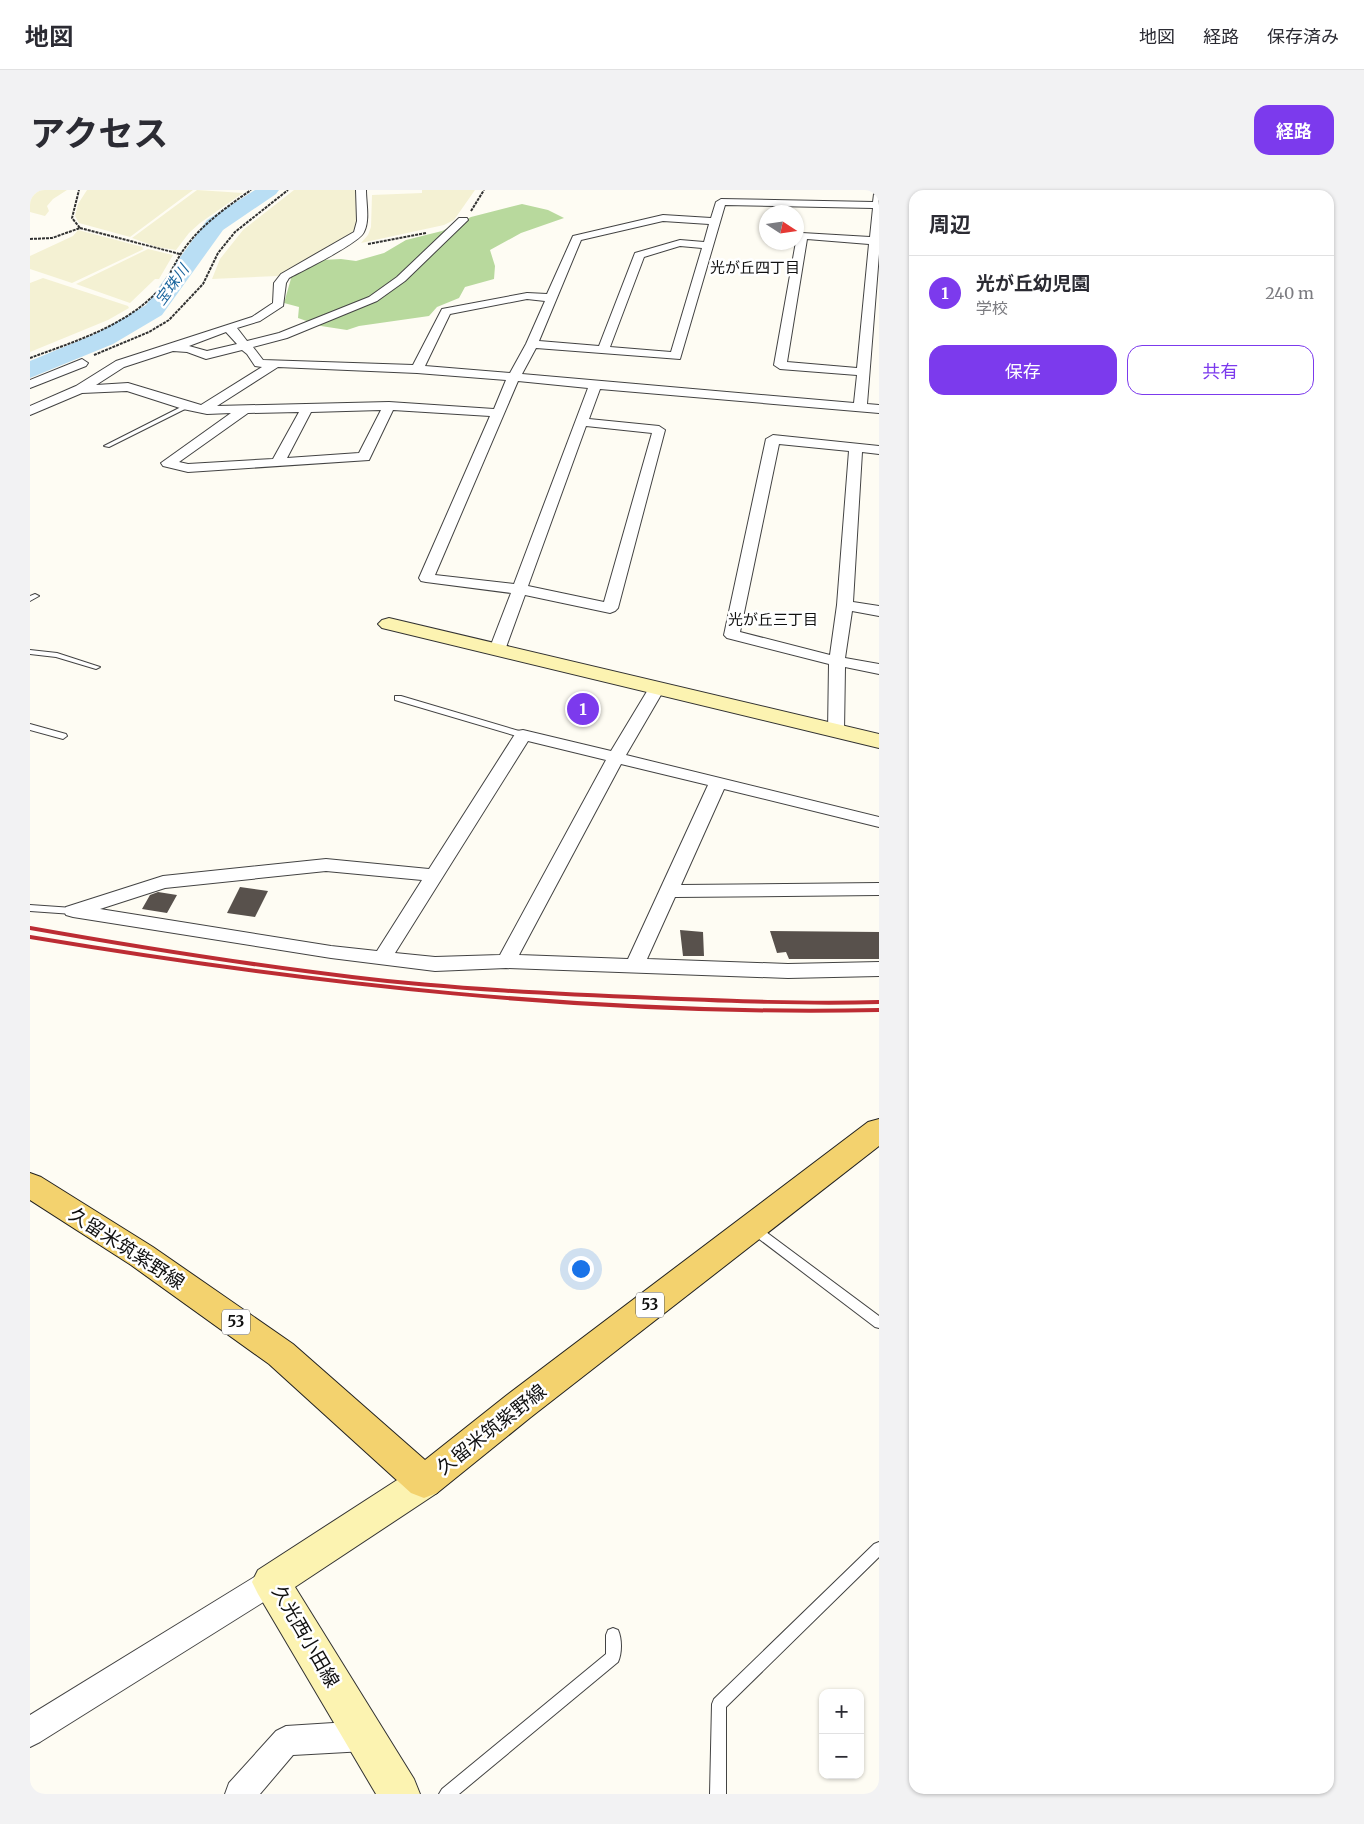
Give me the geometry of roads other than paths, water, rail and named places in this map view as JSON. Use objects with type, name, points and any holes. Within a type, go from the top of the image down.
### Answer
[{"type":"main road","name":"久留米筑紫野線","points":[[30,1186],[142,1256],[282,1354],[424,1482],[751,1227],[879,1130]]},
{"type":"street","points":[[30,411],[80,389],[120,364],[228,327],[256,320],[273,309],[279,304],[280,283],[285,276],[338,247],[359,233],[362,221],[361,190]]},
{"type":"street","points":[[532,344],[676,356],[721,202],[878,199],[874,305],[863,372],[860,408]]},
{"type":"street","points":[[582,422],[659,430],[610,608],[519,589],[426,578],[514,377],[532,344],[577,238],[663,218],[716,221]]},
{"type":"street","points":[[170,348],[188,348],[206,355],[244,346],[283,336],[373,299],[401,279],[463,220]]},
{"type":"street","points":[[863,372],[780,364],[802,236],[876,240]]},
{"type":"street","points":[[603,350],[638,254],[680,243],[709,246]]},
{"type":"street","points":[[417,369],[446,311],[527,296],[551,298]]},
{"type":"street","points":[[228,327],[244,346],[252,352],[258,363],[417,369],[879,409]]},
{"type":"street","points":[[30,384],[82,363]]},
{"type":"street","points":[[203,409],[275,364]]},
{"type":"street","points":[[497,650],[595,385]]},
{"type":"street","points":[[80,389],[128,387],[187,406],[203,409],[244,410],[389,406],[498,414]]},
{"type":"street","points":[[244,410],[168,463],[188,468],[364,457],[389,406]]},
{"type":"street","points":[[278,462],[307,408]]},
{"type":"street","points":[[879,450],[773,439],[732,635],[879,670]]},
{"type":"street","points":[[836,731],[837,661],[845,605],[856,448]]},
{"type":"street","points":[[845,605],[879,611]]},
{"type":"street","points":[[389,624],[879,741]]},
{"type":"street","points":[[506,961],[616,758],[657,688]]},
{"type":"street","points":[[383,957],[522,735],[879,822]]},
{"type":"street","points":[[635,965],[718,783]]},
{"type":"street","points":[[73,912],[163,882],[191,879],[326,866],[433,875]]},
{"type":"street","points":[[669,891],[879,889]]},
{"type":"street","points":[[73,912],[332,952],[435,964],[506,961],[788,972],[879,969]]},
{"type":"street","name":"久光西小田線","points":[[399,1794],[271,1582],[424,1482]]},
{"type":"street","points":[[30,1732],[271,1582]]},
{"type":"street","points":[[240,1794],[286,1742],[365,1736]]},
{"type":"lane","points":[[107,446],[187,406]]},
{"type":"lane","points":[[30,652],[57,655],[96,667]]},
{"type":"lane","points":[[398,698],[522,735]]},
{"type":"lane","points":[[30,727],[63,736]]},
{"type":"lane","points":[[30,908],[73,912]]},
{"type":"lane","points":[[751,1227],[879,1323]]},
{"type":"lane","points":[[718,1794],[719,1704],[879,1548]]},
{"type":"lane","points":[[447,1794],[613,1657],[613,1634]]},
{"type":"waterway","name":"宝珠川","points":[[30,370],[104,339],[154,310],[215,225],[269,190]]},
{"type":"railway","points":[[30,928],[231,961],[428,985],[542,993],[684,999],[879,1002]]},
{"type":"railway","points":[[30,937],[241,969],[453,993],[559,1002],[666,1008],[772,1011],[879,1010]]},
{"type":"place","name":"光が丘幼児園","points":[[583,709]]},
{"type":"district","name":"光が丘四丁目","points":[[755,268]]},
{"type":"district","name":"光が丘三丁目","points":[[773,620]]}]
